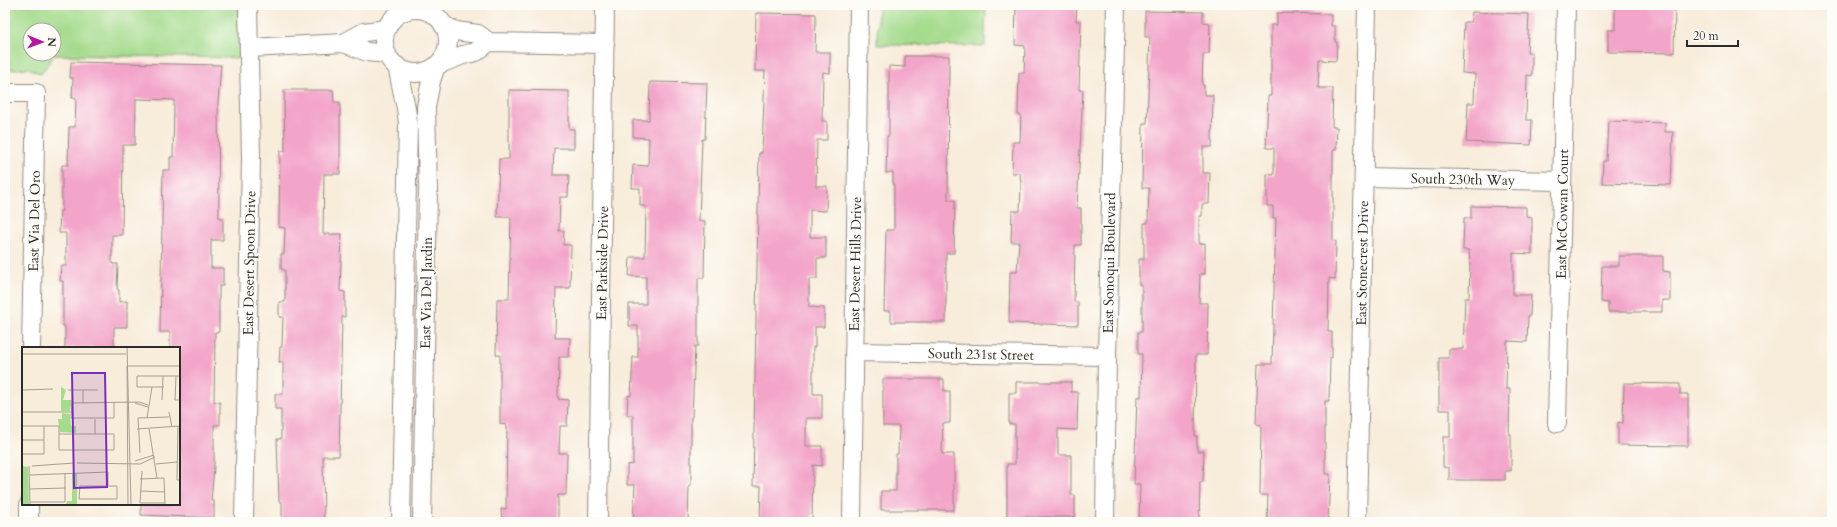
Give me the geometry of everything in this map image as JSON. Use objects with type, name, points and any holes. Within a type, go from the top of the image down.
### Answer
[{"type":"street","name":"East Desert Spoon Drive","points":[[244,522],[251,159],[248,5]]},
{"type":"street","name":"East Parkside Drive","points":[[598,522],[605,5]]},
{"type":"street","name":"East Desert Hills Drive","points":[[852,522],[859,5]]},
{"type":"street","name":"East Sonoqui Boulevard","points":[[1105,522],[1107,356],[1116,5]]},
{"type":"street","name":"East Stonecrest Drive","points":[[1357,522],[1367,5]]},
{"type":"street","name":"East McCowan Court","points":[[1557,423],[1566,5]]},
{"type":"street","points":[[344,43],[404,12],[413,10],[438,16],[456,31],[478,34],[489,42],[605,44]]},
{"type":"street","points":[[437,66],[443,58],[448,46],[447,33],[438,16]]},
{"type":"street","points":[[392,60],[385,41],[394,17]]},
{"type":"street","points":[[250,48],[344,43],[392,60],[404,71],[416,73],[429,70],[463,55],[476,52],[489,42]]},
{"type":"street","name":"East Via Del Jardin","points":[[392,60],[406,108],[408,123],[401,522]]},
{"type":"street","name":"East Via Del Jardin","points":[[422,522],[428,190],[426,107],[431,81],[437,66]]},
{"type":"street","name":"East Via Del Oro","points":[[5,92],[36,93],[31,347]]},
{"type":"street","name":"South 230th Way","points":[[1364,177],[1562,182]]},
{"type":"street","name":"South 231st Street","points":[[854,352],[1107,356]]},
{"type":"street","points":[[28,522],[29,505]]},
{"type":"green space","points":[[5,5],[238,5],[240,58],[62,55],[62,22],[22,22],[22,62],[49,62],[41,74],[28,68],[5,70]]},
{"type":"green space","points":[[878,5],[986,5],[985,46],[877,45]]},
{"type":"building","points":[[1016,5],[1077,5],[1076,21],[1081,21],[1079,90],[1083,90],[1077,208],[1081,208],[1081,245],[1075,245],[1074,302],[1078,302],[1078,325],[1009,323],[1010,272],[1017,272],[1019,242],[1011,242],[1012,211],[1020,211],[1021,184],[1020,173],[1012,173],[1013,142],[1020,142],[1021,115],[1018,115],[1019,73],[1024,73],[1025,46],[1015,45]]},
{"type":"building","points":[[1615,5],[1675,5],[1674,53],[1608,52],[1608,30],[1615,30]]},
{"type":"building","points":[[1145,11],[1203,12],[1203,22],[1210,23],[1209,54],[1203,54],[1202,85],[1204,85],[1204,95],[1213,95],[1212,147],[1203,147],[1203,173],[1210,173],[1209,204],[1202,204],[1202,216],[1199,216],[1199,244],[1205,243],[1205,274],[1200,274],[1199,303],[1208,303],[1207,355],[1196,355],[1195,436],[1197,436],[1197,451],[1204,451],[1203,482],[1200,482],[1199,522],[1139,522],[1140,484],[1134,484],[1137,397],[1141,397],[1142,354],[1138,354],[1138,332],[1142,332],[1142,285],[1139,285],[1139,259],[1144,259],[1144,223],[1148,223],[1149,188],[1142,188],[1143,123],[1147,123],[1150,37],[1145,37]]},
{"type":"building","points":[[1472,12],[1529,14],[1527,53],[1532,53],[1532,76],[1527,75],[1526,120],[1532,120],[1531,145],[1466,142],[1468,103],[1474,103],[1475,74],[1462,73],[1464,22],[1471,22]]},
{"type":"building","points":[[756,13],[816,14],[815,52],[830,52],[830,73],[823,72],[822,121],[827,121],[827,140],[817,140],[816,186],[827,186],[826,211],[810,210],[810,237],[826,237],[826,258],[817,258],[817,279],[809,279],[809,307],[824,308],[824,327],[815,327],[815,347],[813,347],[813,394],[822,394],[822,418],[806,418],[806,446],[822,446],[822,466],[813,465],[812,522],[760,522],[761,486],[753,486],[759,153],[762,153],[765,71],[755,71]]},
{"type":"building","points":[[1277,13],[1331,14],[1331,26],[1335,26],[1335,42],[1337,42],[1336,61],[1319,60],[1318,88],[1333,88],[1332,127],[1337,127],[1336,150],[1333,150],[1333,241],[1336,241],[1335,279],[1329,278],[1328,332],[1332,332],[1332,358],[1330,358],[1329,401],[1325,401],[1325,474],[1330,474],[1328,522],[1267,522],[1268,495],[1260,495],[1261,425],[1256,424],[1258,364],[1272,364],[1276,218],[1273,218],[1273,206],[1267,206],[1267,174],[1274,175],[1274,148],[1266,148],[1268,96],[1271,96],[1271,25],[1277,25]]},
{"type":"building","points":[[905,56],[949,56],[948,200],[955,200],[954,253],[946,253],[946,322],[891,322],[891,311],[884,311],[886,230],[894,230],[893,172],[886,173],[887,136],[889,136],[889,66],[905,67]]},
{"type":"building","points":[[71,62],[221,65],[218,102],[219,218],[223,218],[223,240],[211,240],[211,268],[223,268],[223,286],[219,286],[219,332],[215,332],[214,402],[220,402],[220,425],[214,425],[214,467],[211,501],[214,501],[214,518],[141,515],[141,505],[180,505],[180,347],[170,347],[170,332],[160,332],[163,170],[170,170],[170,157],[173,157],[174,100],[136,99],[135,145],[123,145],[122,235],[112,235],[112,264],[118,264],[117,289],[119,290],[119,302],[127,301],[127,327],[114,327],[114,347],[65,347],[65,326],[63,326],[63,281],[60,281],[61,266],[66,266],[66,233],[59,233],[60,211],[62,211],[62,165],[68,165],[69,127],[75,127],[76,98],[72,98],[73,78],[70,78]]},
{"type":"building","points":[[650,82],[707,83],[705,139],[702,139],[699,221],[705,221],[704,278],[698,278],[698,346],[695,346],[691,417],[691,485],[689,485],[688,522],[633,522],[635,485],[627,485],[627,465],[633,464],[633,415],[627,415],[628,395],[631,396],[633,357],[638,357],[638,326],[629,326],[629,304],[646,304],[646,277],[629,276],[630,257],[645,257],[646,206],[640,206],[640,188],[632,188],[633,165],[648,166],[649,138],[633,137],[633,120],[649,120]]},
{"type":"building","points":[[284,90],[333,90],[334,102],[340,102],[340,174],[324,174],[323,234],[342,234],[340,291],[345,292],[345,317],[342,317],[339,456],[323,456],[324,522],[282,522],[282,502],[279,502],[277,439],[281,439],[281,409],[275,409],[275,394],[283,394],[283,362],[279,362],[280,347],[282,347],[283,317],[279,317],[279,302],[285,302],[285,270],[281,269],[281,254],[284,254],[285,228],[279,227],[280,151],[285,151]]},
{"type":"building","points":[[509,90],[569,91],[569,129],[574,129],[574,148],[554,148],[553,175],[569,175],[568,197],[560,197],[559,231],[564,231],[563,245],[571,245],[570,288],[556,288],[555,338],[570,338],[569,357],[559,357],[558,399],[568,400],[567,426],[560,426],[559,453],[567,453],[566,495],[558,495],[558,522],[502,522],[501,509],[506,509],[507,425],[500,424],[500,355],[496,355],[497,299],[509,299],[511,217],[497,217],[499,159],[509,159]]},
{"type":"building","points":[[1608,121],[1665,123],[1665,132],[1673,132],[1671,185],[1602,183],[1603,161],[1606,161]]},
{"type":"building","points":[[1471,206],[1526,207],[1526,216],[1532,217],[1532,254],[1513,253],[1513,295],[1531,295],[1530,316],[1528,316],[1527,342],[1507,341],[1506,389],[1510,389],[1509,434],[1511,434],[1511,471],[1505,471],[1505,480],[1449,480],[1449,468],[1443,467],[1443,437],[1450,437],[1450,410],[1439,410],[1439,358],[1449,358],[1449,349],[1463,349],[1465,298],[1469,298],[1470,264],[1469,250],[1463,250],[1464,218],[1471,218]]},
{"type":"building","points":[[1619,256],[1663,256],[1663,271],[1670,272],[1670,300],[1662,300],[1662,312],[1608,312],[1608,303],[1601,302],[1602,266],[1619,266]]},
{"type":"building","points":[[883,379],[944,379],[944,391],[950,391],[950,423],[943,423],[942,454],[954,454],[954,510],[881,510],[881,491],[896,491],[896,454],[898,454],[899,426],[883,426]]},
{"type":"building","points":[[1016,382],[1071,382],[1071,392],[1078,392],[1077,430],[1058,429],[1058,455],[1071,455],[1071,495],[1075,495],[1075,517],[1007,517],[1007,464],[1015,464],[1015,424],[1009,424],[1009,393],[1016,393]]},
{"type":"building","points":[[1624,383],[1680,384],[1680,394],[1688,394],[1688,446],[1618,445],[1618,422],[1623,423]]}]
